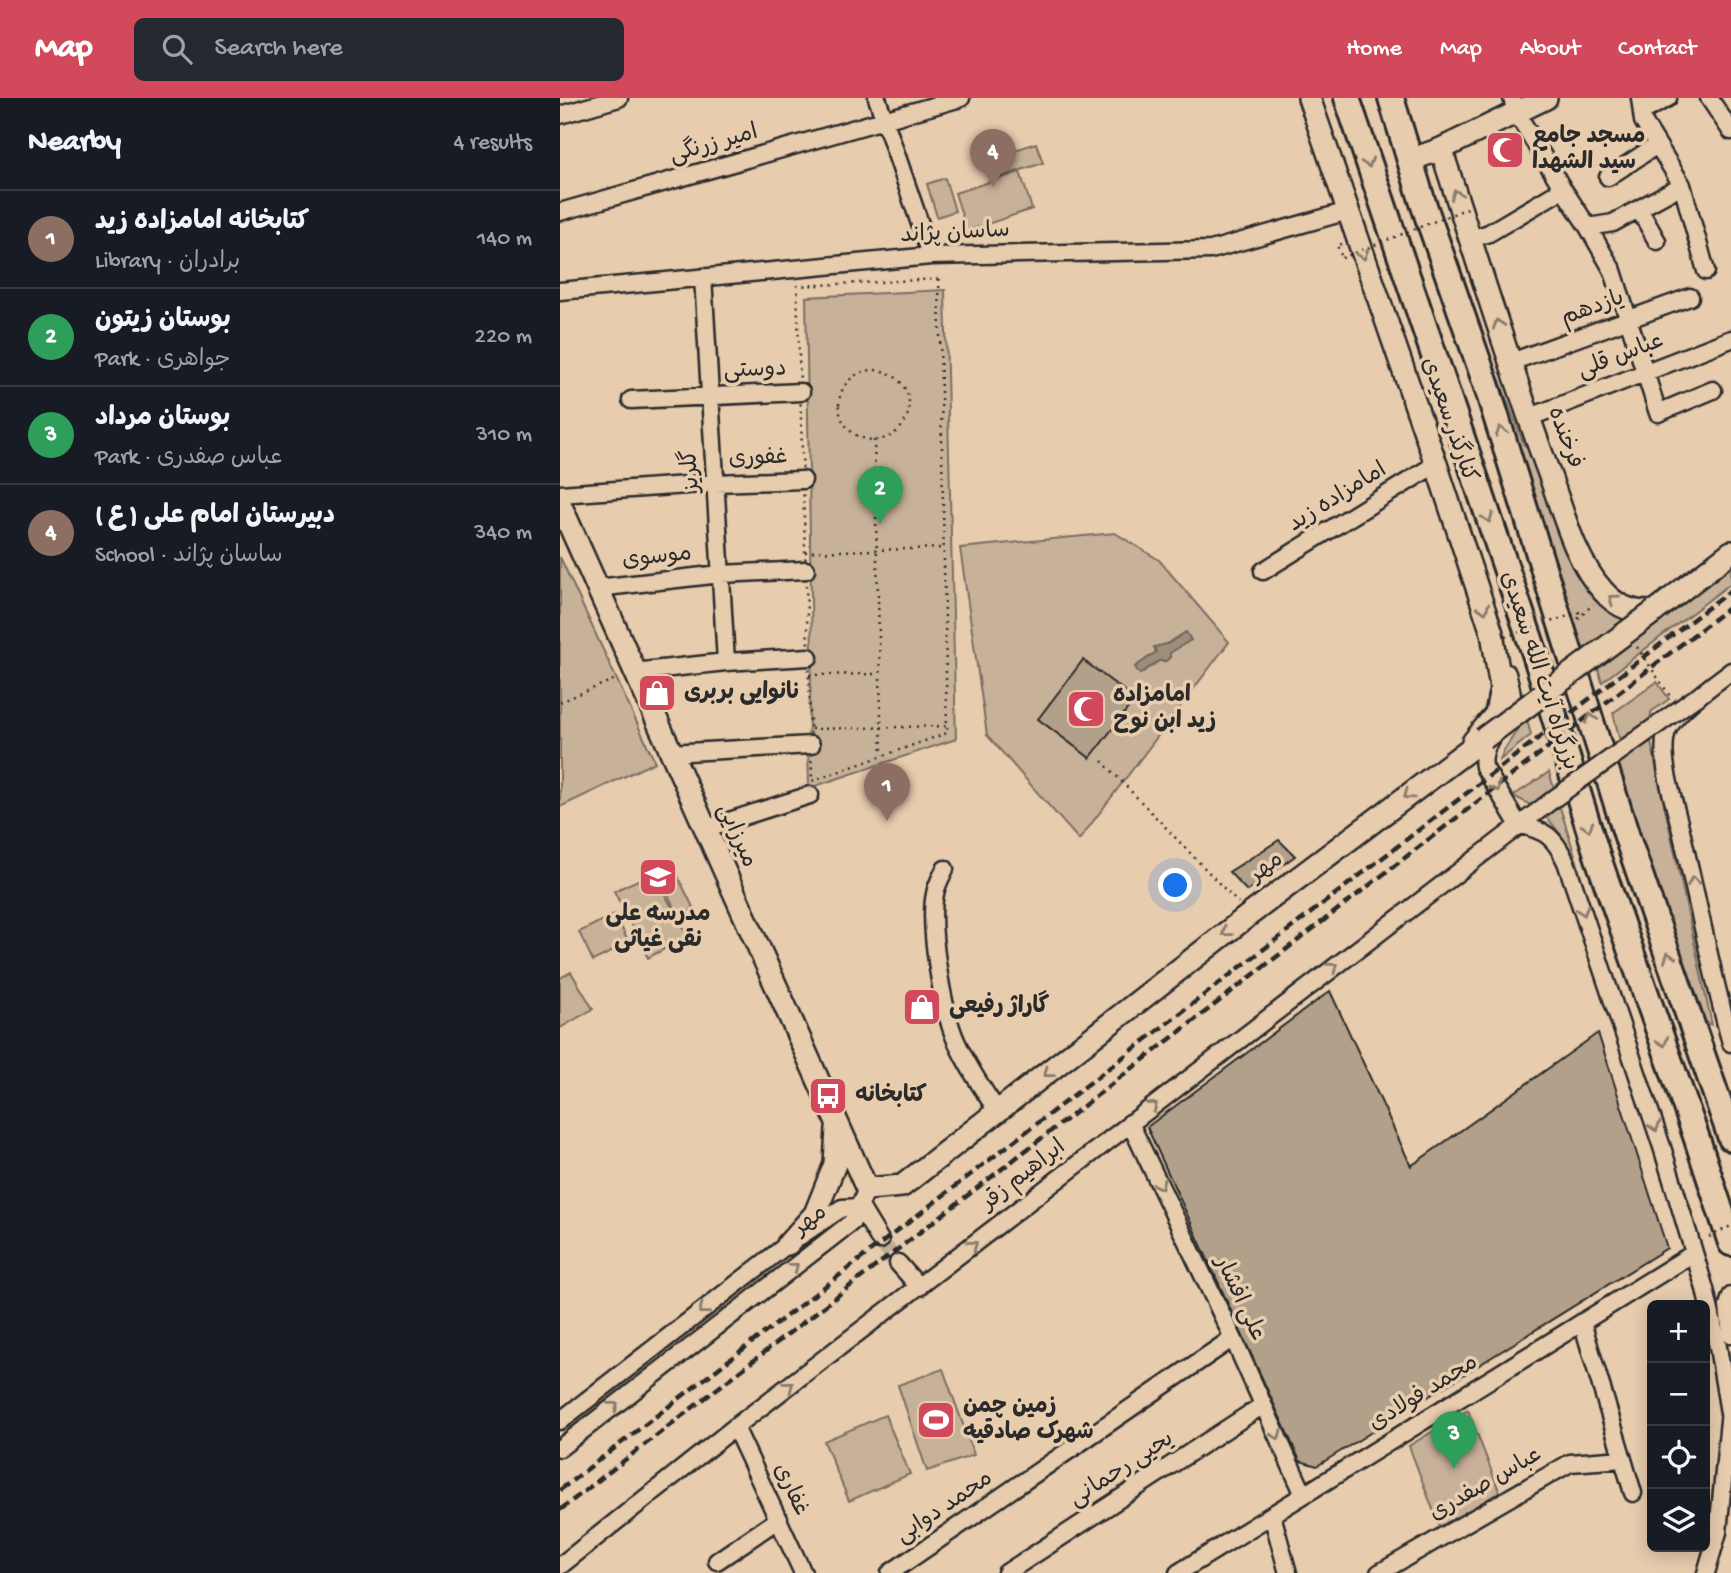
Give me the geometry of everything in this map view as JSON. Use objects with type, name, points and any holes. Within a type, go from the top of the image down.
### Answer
[{"type":"highway","name":"بزرگراه آیت الله سعیدی","points":[[1347,98],[1536,657],[1598,858],[1696,1136],[1720,1240]]},
{"type":"highway","name":"بزرگراه آیت الله سعیدی","points":[[1391,98],[1486,384],[1628,840],[1731,1138]]},
{"type":"main road","name":"کنارگذر سعیدی","points":[[1309,98],[1492,633],[1501,688],[1496,714],[1462,755]]},
{"type":"main road","points":[[1410,160],[1441,149],[1514,105],[1546,98]]},
{"type":"main road","name":"فرخنده","points":[[1441,149],[1528,418],[1587,569],[1604,592],[1617,603],[1631,610],[1655,611]]},
{"type":"main road","name":"میرزایی","points":[[560,505],[837,1123],[864,1198]]},
{"type":"main road","points":[[1462,755],[1731,552]]},
{"type":"main road","name":"مهر","points":[[864,1198],[902,1185],[1249,915],[1462,755]]},
{"type":"main road","points":[[788,1244],[815,1214],[823,1196],[835,1164],[837,1123]]},
{"type":"street","points":[[560,115],[619,98]]},
{"type":"street","points":[[877,98],[931,256]]},
{"type":"street","name":"امیر زرنگی","points":[[561,208],[961,98]]},
{"type":"street","points":[[1668,98],[1641,105],[1643,121],[1682,184],[1706,271]]},
{"type":"street","points":[[1709,98],[1731,131]]},
{"type":"street","points":[[1514,105],[1613,271],[1658,413],[1713,390]]},
{"type":"street","points":[[1608,177],[1657,145]]},
{"type":"street","points":[[1588,227],[1613,223],[1682,184]]},
{"type":"street","points":[[1471,239],[1489,233],[1563,190]]},
{"type":"street","points":[[1639,209],[1657,241]]},
{"type":"street","name":"ساسان پژاند","points":[[560,290],[931,256],[1212,250],[1348,211]]},
{"type":"street","name":"گلریز","points":[[703,278],[726,662]]},
{"type":"street","name":"یازدهم","points":[[1511,362],[1690,297]]},
{"type":"street","name":"عباس قلی","points":[[1528,418],[1731,338]]},
{"type":"street","name":"دوستی","points":[[631,400],[801,392]]},
{"type":"street","name":"امامزاده زید","points":[[1263,571],[1436,464]]},
{"type":"street","name":"غفوری","points":[[560,494],[803,480]]},
{"type":"street","name":"موسوی","points":[[597,588],[721,574],[806,570]]},
{"type":"street","points":[[634,672],[726,662],[809,657]]},
{"type":"street","points":[[1497,661],[1506,670],[1512,703],[1501,725],[1485,745],[1482,757],[1484,767],[1518,824],[1538,829],[1552,838],[1566,862],[1644,1092],[1694,1253],[1718,1347],[1730,1419]]},
{"type":"street","points":[[1731,671],[1695,698],[1669,727],[1666,736],[1666,761],[1711,971],[1731,1043]]},
{"type":"street","name":"ابراهیم زقر","points":[[560,1566],[735,1427],[1518,824],[1695,698]]},
{"type":"street","points":[[670,753],[811,737]]},
{"type":"street","points":[[704,830],[810,795]]},
{"type":"street","points":[[944,869],[935,892],[932,920],[942,987],[955,1039],[998,1112]]},
{"type":"street","name":"علی افشار","points":[[1130,1124],[1233,1338],[1304,1495]]},
{"type":"street","points":[[864,1198],[880,1240]]},
{"type":"street","name":"مهر","points":[[560,1421],[788,1244],[842,1208],[864,1198]]},
{"type":"street","name":"مهر","points":[[560,1448],[852,1222],[864,1198]]},
{"type":"street","name":"محمد فولادی","points":[[1178,1573],[1694,1253]]},
{"type":"street","points":[[898,1264],[919,1287]]},
{"type":"street","points":[[1731,1296],[1728,1306],[1731,1335]]},
{"type":"street","points":[[1582,1322],[1633,1493]]},
{"type":"street","name":"محمد دوابی","points":[[890,1573],[1233,1338]]},
{"type":"street","points":[[1706,1573],[1718,1532],[1731,1398]]},
{"type":"street","name":"یحیی رحمانی","points":[[1006,1573],[1263,1405]]},
{"type":"street","name":"غفاری","points":[[735,1427],[803,1573]]},
{"type":"street","name":"عباس صفدری","points":[[1378,1573],[1570,1463],[1623,1459]]},
{"type":"street","points":[[1272,1515],[1288,1573]]},
{"type":"street","points":[[717,1561],[779,1519]]},
{"type":"path","points":[[1337,245],[1342,258],[1473,206]]},
{"type":"path","points":[[939,279],[947,733],[812,780],[805,552],[801,392],[797,286],[939,279]]},
{"type":"path","points":[[874,369],[889,373],[901,383],[908,397],[908,413],[901,427],[889,437],[874,440],[858,437],[846,427],[839,412],[839,397],[846,383],[858,373],[874,369]]},
{"type":"path","points":[[874,440],[882,756]]},
{"type":"path","points":[[805,552],[944,548]]},
{"type":"path","points":[[1505,638],[1583,611],[1579,619]]},
{"type":"path","points":[[1636,646],[1672,699]]},
{"type":"path","points":[[560,702],[634,672]]},
{"type":"path","points":[[809,675],[880,674]]},
{"type":"path","points":[[811,737],[881,728],[946,726]]},
{"type":"path","points":[[1102,761],[1249,915]]},
{"type":"path","points":[[1720,1240],[1731,1226]]},
{"type":"shaded area","points":[[1036,143],[1043,163],[996,178],[989,159]]},
{"type":"shaded area","points":[[1020,172],[1032,209],[967,231],[955,193]]},
{"type":"shaded area","points":[[945,178],[955,211],[937,217],[927,184]]},
{"type":"shaded area","points":[[945,290],[956,739],[809,788],[812,656],[806,297]]},
{"type":"shaded area","points":[[1499,378],[1524,445],[1528,444],[1596,596],[1616,616],[1626,617],[1634,636],[1731,562],[1731,583],[1602,682],[1592,648],[1584,651],[1513,447]]},
{"type":"shaded area","points":[[1115,533],[1159,560],[1229,642],[1079,840],[987,735],[960,548]]},
{"type":"shaded area","points":[[560,557],[655,762],[560,807]]},
{"type":"shaded area","points":[[1186,632],[1191,640],[1170,653],[1166,661],[1159,661],[1140,674],[1135,667],[1156,652],[1154,647],[1167,644]]},
{"type":"shaded area","points":[[1657,682],[1669,699],[1651,712],[1650,738],[1712,1025],[1703,1021],[1651,870],[1615,752],[1622,749],[1613,713]]},
{"type":"shaded area","points":[[1526,716],[1531,735],[1500,760],[1503,752]]},
{"type":"shaded area","points":[[1549,772],[1579,868],[1567,845],[1545,816],[1513,796]]},
{"type":"shaded area","points":[[653,873],[688,936],[648,958],[614,891]]},
{"type":"shaded area","points":[[677,875],[694,909],[679,917],[662,883]]},
{"type":"shaded area","points":[[615,914],[629,943],[593,961],[579,932]]},
{"type":"shaded area","points":[[571,972],[593,1009],[560,1028],[560,978]]},
{"type":"shaded area","name":"زمین چمن شهرک صادقیه","points":[[943,1369],[974,1455],[927,1471],[898,1385]]},
{"type":"shaded area","points":[[1468,1410],[1500,1493],[1440,1528],[1409,1446]]},
{"type":"shaded area","points":[[885,1415],[910,1474],[849,1501],[824,1441]]},
{"type":"building","name":"امامزاده زید ابن نوح","points":[[1083,660],[1135,699],[1090,758],[1038,719]]},
{"type":"building","points":[[1279,840],[1295,856],[1247,891],[1229,872]]},
{"type":"building","points":[[1330,991],[1411,1166],[1598,1033],[1667,1248],[1317,1466],[1300,1461],[1147,1127]]},
{"type":"tunnel","points":[[880,1240],[898,1263]]},
{"type":"railway","points":[[560,1490],[1731,590]]},
{"type":"railway","points":[[560,1510],[1731,606]]},
{"type":"place","name":"مسجد جامع سید الشهدا","points":[[1505,150]]},
{"type":"place","name":"دبیرستان امام علی ( ع )","points":[[993,187]]},
{"type":"place","name":"بوستان زیتون","points":[[880,524]]},
{"type":"place","name":"نانوایی بربری","points":[[657,693]]},
{"type":"place","name":"امامزاده زید ابن نوح","points":[[1086,709]]},
{"type":"place","name":"کتابخانه امامزاده زید","points":[[887,821]]},
{"type":"place","name":"مدرسه علی نقی غیاثی","points":[[658,877]]},
{"type":"place","name":"گاراژ رفیعی","points":[[922,1007]]},
{"type":"place","name":"کتابخانه","points":[[828,1096]]},
{"type":"place","name":"زمین چمن شهرک صادقیه","points":[[936,1420]]},
{"type":"place","name":"بوستان مرداد","points":[[1454,1469]]}]
